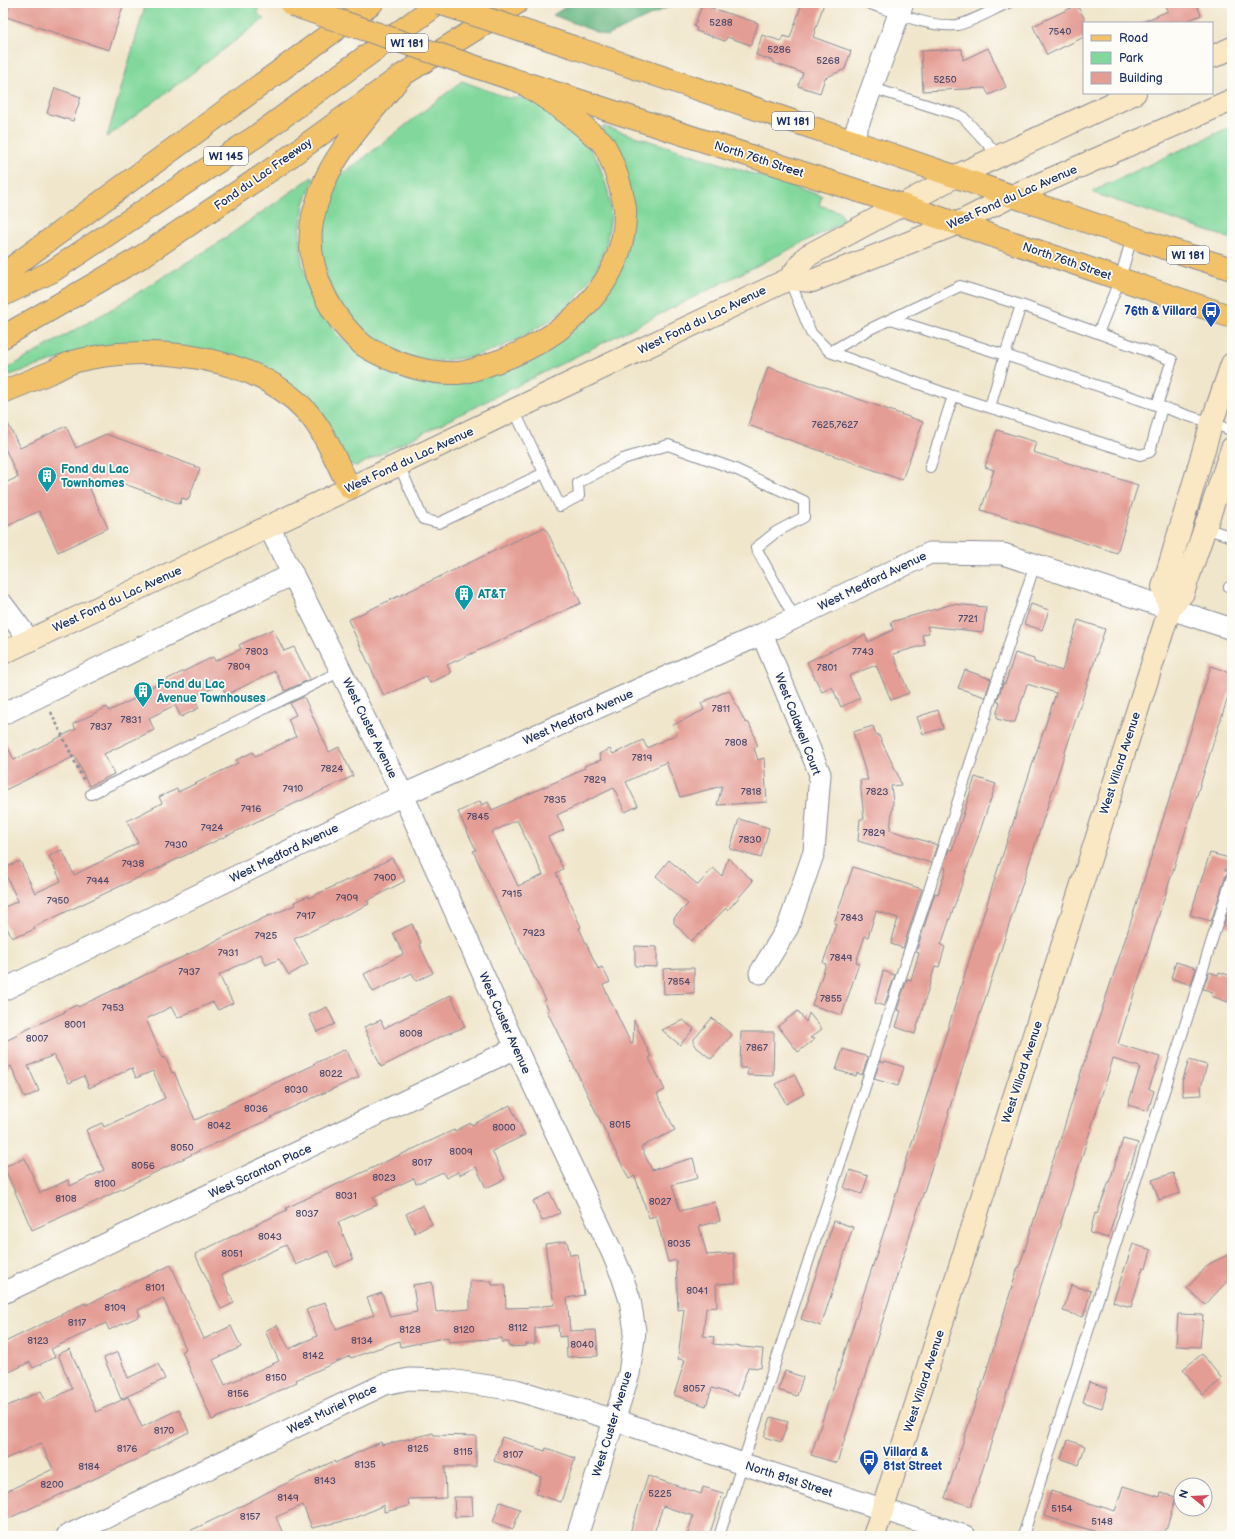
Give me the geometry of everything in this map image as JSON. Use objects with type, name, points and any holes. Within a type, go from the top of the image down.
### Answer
[{"type":"main road","points":[[3,274],[372,3]]},
{"type":"main road","name":"WI 181","points":[[439,3],[852,141],[1132,238],[1232,269]]},
{"type":"main road","name":"WI 145","points":[[3,295],[51,272],[255,137],[439,3]]},
{"type":"main road","name":"Fond du Lac Freeway","points":[[3,337],[141,257],[281,163],[401,76],[517,3]]},
{"type":"main road","name":"North 76th Street","points":[[289,4],[521,82],[902,205],[1232,317]]},
{"type":"main road","points":[[401,76],[345,146],[326,178],[314,212],[310,242],[316,274],[326,299],[340,322],[364,346],[395,362],[422,371],[460,373],[486,366],[516,355],[548,338],[582,311],[601,288],[615,263],[622,237],[625,209],[618,176],[601,142],[576,119],[521,82]]},
{"type":"main road","points":[[3,392],[75,361],[121,353],[164,354],[218,362],[265,380],[294,399],[308,413],[317,425],[350,488]]},
{"type":"street","points":[[852,141],[901,9]]},
{"type":"street","points":[[1213,57],[1232,48]]},
{"type":"street","name":"West Fond du Lac Avenue","points":[[3,653],[789,279],[808,256],[954,177],[1133,94]]},
{"type":"street","name":"West Fond du Lac Avenue","points":[[789,279],[812,280],[956,224],[1012,196],[1232,100]]},
{"type":"street","points":[[1170,608],[1162,587],[1212,422],[1232,364]]},
{"type":"street","name":"West Villard Avenue","points":[[874,1536],[1170,608],[1183,593],[1232,448]]},
{"type":"street","name":"West Custer Avenue","points":[[269,527],[403,795],[516,1048],[611,1250],[630,1300],[634,1331],[628,1374],[615,1420],[577,1536]]},
{"type":"street","name":"West Medford Avenue","points":[[3,990],[403,795],[762,634],[930,553],[1003,554],[1232,629]]},
{"type":"street","points":[[3,714],[293,574]]},
{"type":"street","points":[[3,605],[30,641]]},
{"type":"street","name":"West Caldwell Court","points":[[760,973],[788,927],[814,852],[820,774],[762,634]]},
{"type":"street","name":"West Scranton Place","points":[[3,1293],[516,1048]]},
{"type":"street","name":"West Muriel Place","points":[[67,1536],[378,1387],[409,1379],[449,1380],[516,1390],[615,1420]]},
{"type":"street","name":"North 81st Street","points":[[615,1420],[742,1464],[965,1536]]},
{"type":"lane","points":[[868,3],[901,9],[932,23],[958,25],[1008,3]]},
{"type":"lane","points":[[872,88],[962,116],[998,156]]},
{"type":"lane","points":[[1098,333],[1120,279],[1132,238]]},
{"type":"lane","points":[[789,279],[811,333],[830,352],[953,396],[1140,455],[1150,452],[1159,406],[1172,360],[1021,305],[960,286],[868,330],[830,352]]},
{"type":"lane","points":[[990,407],[1021,305]]},
{"type":"lane","points":[[890,319],[1212,422],[1232,431]]},
{"type":"lane","points":[[930,467],[953,396]]},
{"type":"lane","points":[[514,410],[560,506],[579,496],[578,482],[623,460],[668,445],[735,469],[804,501],[804,517],[776,532],[756,548],[794,619]]},
{"type":"lane","points":[[399,465],[423,519],[439,523],[544,473]]},
{"type":"lane","points":[[1205,528],[1232,537]]},
{"type":"lane","points":[[719,1536],[1035,564]]},
{"type":"lane","points":[[91,794],[341,671]]},
{"type":"lane","points":[[1023,1536],[1232,877]]},
{"type":"path","points":[[49,708],[91,794]]},
{"type":"green space","points":[[146,3],[242,3],[258,8],[258,14],[264,19],[107,137]]},
{"type":"green space","points":[[572,3],[677,3],[607,36],[553,15]]},
{"type":"green space","points":[[462,81],[508,98],[524,98],[537,102],[582,138],[598,161],[608,191],[611,216],[606,246],[596,270],[575,300],[552,319],[521,338],[496,349],[471,357],[440,361],[417,360],[365,336],[331,296],[318,234],[334,179],[360,161]]},
{"type":"green space","points":[[603,126],[822,196],[819,205],[840,212],[844,222],[357,466],[348,464],[263,371],[81,352],[3,377],[3,371],[110,310],[218,243],[312,177],[314,179],[304,204],[300,232],[302,263],[310,292],[337,335],[369,360],[416,378],[539,348],[624,252],[602,129]]},
{"type":"green space","points":[[1232,126],[1232,239],[1093,193],[1093,191]]},
{"type":"building","points":[[10,3],[124,3],[109,50],[6,17]]},
{"type":"building","points":[[802,3],[824,3],[813,37],[851,51],[845,69],[825,78],[820,93],[798,86],[803,73],[756,55],[762,35],[781,41],[783,36],[790,38]]},
{"type":"building","points":[[1165,3],[1196,3],[1201,15],[1184,22],[1142,22],[1168,11]]},
{"type":"building","points":[[702,5],[758,23],[751,45],[727,37],[725,41],[696,31],[697,28],[694,27]]},
{"type":"building","points":[[1077,5],[1084,18],[1083,37],[1047,55],[1033,26]]},
{"type":"building","points":[[988,48],[1006,87],[989,95],[985,88],[923,91],[921,51],[962,49],[963,60]]},
{"type":"building","points":[[55,88],[81,97],[73,121],[47,113]]},
{"type":"building","points":[[768,367],[923,422],[902,480],[748,425]]},
{"type":"building","name":"Fond du Lac Townhomes","points":[[7,422],[20,448],[66,426],[76,448],[106,434],[200,468],[188,500],[182,498],[180,504],[108,478],[89,487],[108,528],[58,552],[39,511],[3,528],[3,484],[18,477],[3,444],[3,423]]},
{"type":"building","points":[[997,430],[1036,442],[1033,452],[1138,485],[1117,553],[981,510],[994,470],[985,467]]},
{"type":"building","name":"AT&T","points":[[545,527],[581,603],[447,665],[451,673],[430,683],[426,676],[384,696],[348,620]]},
{"type":"building","points":[[953,604],[986,607],[983,632],[927,626],[929,633],[922,635],[925,645],[893,654],[909,693],[891,700],[876,665],[849,676],[860,698],[841,707],[832,687],[822,692],[807,662],[865,635],[868,642],[893,630],[891,622]]},
{"type":"building","points":[[1031,604],[1049,610],[1042,630],[1024,624]]},
{"type":"building","points":[[1078,620],[1105,629],[948,1113],[837,1463],[811,1455],[889,1216],[995,878],[1056,693],[1027,684],[1015,722],[997,719],[997,712],[1000,702],[997,701],[1003,683],[1005,684],[1015,653],[1034,659],[1034,662],[1062,671]]},
{"type":"building","name":"Fond du Lac Avenue Townhouses","points":[[273,629],[284,651],[294,647],[310,679],[285,691],[275,671],[226,695],[221,684],[194,697],[199,708],[181,717],[175,705],[149,718],[154,730],[104,754],[114,774],[89,786],[75,756],[3,791],[3,737],[14,760],[76,729],[73,724],[107,707],[109,711],[134,699],[133,696],[213,657],[215,661],[241,649],[239,645]]},
{"type":"building","points":[[1211,666],[1232,673],[1232,684],[1118,1044],[1160,1057],[1149,1089],[1154,1091],[1148,1111],[1128,1105],[1140,1067],[1113,1059],[971,1506],[945,1498],[981,1389],[1018,1267],[1019,1268],[1083,1066],[1126,937]]},
{"type":"building","points":[[965,670],[991,679],[985,697],[958,688]]},
{"type":"building","points":[[729,690],[745,722],[749,723],[755,737],[758,746],[754,748],[758,760],[764,758],[767,802],[717,805],[722,786],[680,797],[666,762],[626,782],[638,806],[625,812],[614,788],[557,815],[564,830],[548,837],[563,869],[556,873],[581,927],[579,928],[598,969],[602,967],[610,982],[603,985],[631,1044],[633,1043],[634,1020],[651,1057],[649,1058],[665,1090],[657,1094],[675,1130],[641,1147],[652,1170],[693,1158],[698,1178],[672,1185],[680,1211],[715,1202],[720,1221],[699,1226],[707,1255],[734,1253],[736,1283],[716,1284],[717,1307],[706,1308],[703,1336],[714,1337],[713,1344],[763,1349],[761,1368],[748,1367],[738,1396],[712,1388],[706,1406],[674,1395],[685,1360],[678,1359],[684,1309],[678,1310],[676,1260],[668,1262],[656,1216],[649,1218],[635,1176],[629,1179],[615,1151],[547,1011],[549,1010],[544,1001],[546,1000],[525,960],[473,851],[476,850],[458,812],[480,801],[482,805],[488,802],[492,810],[576,773],[575,772],[585,768],[584,766],[601,760],[599,754],[610,749],[613,754],[643,740],[647,748],[677,734],[673,725],[704,710],[701,703]],"holes":[[[517,820],[543,875],[518,886],[492,832]]]},
{"type":"building","points":[[304,697],[329,752],[339,747],[353,776],[34,927],[35,929],[12,938],[3,920],[3,908],[18,901],[3,869],[20,861],[35,893],[61,881],[49,856],[62,850],[74,875],[138,843],[127,821],[162,803],[159,797],[177,789],[178,792],[238,763],[236,760],[253,752],[255,756],[296,737],[288,719],[296,715],[290,703]]},
{"type":"building","points":[[938,710],[943,728],[923,734],[917,717]]},
{"type":"building","points":[[873,726],[876,735],[878,734],[898,775],[901,785],[891,786],[893,802],[890,830],[937,845],[931,863],[858,841],[860,819],[864,819],[860,780],[868,780],[853,732]]},
{"type":"building","points":[[975,777],[996,784],[941,945],[945,947],[939,967],[935,966],[915,1034],[896,1027],[901,1011],[897,1010],[907,979],[911,980],[919,953],[916,952],[935,893],[938,894],[946,868],[943,867],[949,849],[952,850]]},
{"type":"building","points":[[739,819],[769,828],[761,858],[730,849]]},
{"type":"building","points":[[1210,853],[1229,858],[1225,871],[1229,872],[1226,875],[1211,921],[1190,915]]},
{"type":"building","points":[[392,858],[405,881],[367,901],[369,904],[294,939],[308,964],[289,975],[279,959],[266,965],[261,954],[219,975],[233,1003],[218,1010],[213,1002],[177,1018],[171,1007],[146,1019],[163,1058],[165,1057],[172,1073],[174,1072],[195,1120],[346,1049],[359,1077],[201,1150],[97,1201],[32,1230],[4,1167],[25,1158],[40,1193],[68,1180],[70,1186],[104,1170],[86,1130],[102,1123],[104,1127],[165,1098],[153,1071],[136,1078],[132,1068],[89,1088],[84,1076],[69,1083],[54,1055],[28,1066],[39,1091],[25,1098],[11,1066],[3,1070],[3,1042],[65,1012],[64,1011],[77,1005],[78,1007],[270,915],[295,905],[294,902],[308,896],[309,898],[347,881]]},
{"type":"building","points":[[728,858],[753,881],[728,910],[726,908],[691,941],[674,923],[674,918],[688,904],[656,876],[669,860],[698,885],[713,868],[722,876]]},
{"type":"building","points":[[853,867],[922,889],[903,948],[891,944],[898,918],[876,911],[868,937],[865,936],[856,962],[859,963],[842,1015],[812,1005],[826,964],[823,963],[836,924],[834,923]]},
{"type":"building","points":[[1232,898],[1232,928],[1224,925]]},
{"type":"building","points":[[412,924],[421,943],[419,944],[433,973],[416,981],[412,973],[373,992],[364,974],[403,954],[393,933]]},
{"type":"building","points":[[635,946],[657,947],[657,967],[635,966]]},
{"type":"building","points":[[1176,962],[1196,968],[1191,985],[1171,978]]},
{"type":"building","points":[[694,968],[694,993],[664,994],[663,969]]},
{"type":"building","points":[[883,971],[895,975],[884,1006],[875,1003]]},
{"type":"building","points":[[1209,972],[1218,975],[1219,972],[1232,976],[1232,991],[1228,1002],[1211,996],[1213,992],[1203,989]]},
{"type":"building","points":[[451,995],[465,1027],[444,1035],[381,1067],[364,1027],[381,1020],[384,1028]]},
{"type":"building","points":[[327,1007],[335,1024],[317,1032],[309,1015]]},
{"type":"building","points":[[798,1011],[806,1022],[809,1013],[822,1029],[810,1038],[815,1039],[798,1052],[778,1026]]},
{"type":"building","points":[[712,1018],[732,1035],[711,1059],[694,1045],[694,1039]]},
{"type":"building","points":[[683,1020],[694,1029],[680,1045],[662,1030]]},
{"type":"building","points":[[741,1032],[774,1032],[773,1076],[747,1075],[748,1068],[740,1068]]},
{"type":"building","points":[[843,1049],[868,1057],[862,1075],[857,1073],[856,1076],[836,1070]]},
{"type":"building","points":[[1189,1060],[1207,1065],[1201,1087],[1202,1095],[1183,1096],[1182,1082]]},
{"type":"building","points":[[880,1061],[884,1063],[885,1061],[904,1067],[898,1086],[874,1079]]},
{"type":"building","points":[[794,1074],[804,1094],[786,1104],[776,1084]]},
{"type":"building","points":[[510,1105],[525,1135],[492,1151],[505,1179],[486,1188],[476,1167],[459,1175],[458,1172],[446,1178],[443,1172],[416,1184],[414,1178],[373,1197],[377,1205],[338,1222],[353,1259],[335,1267],[328,1251],[296,1265],[286,1245],[221,1275],[234,1303],[221,1309],[195,1254],[287,1210],[286,1208],[454,1130],[455,1131],[471,1123],[472,1125]]},
{"type":"building","points":[[1123,1139],[1138,1143],[1108,1238],[1090,1233],[1095,1213],[1097,1214]]},
{"type":"building","points":[[850,1170],[868,1176],[862,1194],[844,1188]]},
{"type":"building","points":[[1173,1173],[1180,1193],[1159,1200],[1152,1180]]},
{"type":"building","points":[[550,1193],[560,1213],[542,1221],[533,1201]]},
{"type":"building","points":[[423,1205],[432,1224],[415,1233],[406,1214]]},
{"type":"building","points":[[834,1221],[853,1227],[821,1326],[801,1319]]},
{"type":"building","points":[[567,1241],[570,1255],[578,1254],[584,1295],[567,1298],[570,1331],[596,1330],[598,1356],[567,1357],[566,1336],[559,1337],[558,1325],[535,1328],[535,1344],[526,1344],[526,1346],[509,1347],[509,1342],[502,1342],[502,1338],[449,1342],[448,1337],[400,1347],[399,1341],[351,1358],[350,1356],[296,1380],[297,1382],[267,1396],[212,1420],[182,1351],[186,1349],[163,1298],[138,1310],[140,1316],[109,1330],[106,1323],[51,1349],[55,1357],[33,1368],[30,1362],[3,1375],[3,1343],[85,1303],[86,1305],[171,1265],[204,1339],[231,1326],[241,1347],[213,1360],[225,1385],[279,1361],[265,1331],[277,1325],[289,1349],[317,1336],[306,1310],[325,1302],[336,1329],[374,1315],[367,1298],[382,1293],[390,1317],[417,1312],[413,1285],[432,1282],[436,1312],[470,1309],[470,1281],[492,1281],[492,1285],[505,1285],[506,1308],[542,1307],[554,1305],[545,1244]]},
{"type":"building","points":[[1133,1244],[1151,1250],[1146,1268],[1143,1267],[1131,1307],[1113,1302]]},
{"type":"building","points":[[1232,1253],[1232,1276],[1205,1305],[1187,1288],[1209,1264]]},
{"type":"building","points":[[1071,1285],[1091,1291],[1083,1317],[1063,1311]]},
{"type":"building","points":[[1178,1314],[1203,1315],[1200,1347],[1176,1346]]},
{"type":"building","points":[[70,1349],[96,1412],[128,1397],[142,1427],[179,1409],[189,1432],[147,1453],[148,1454],[3,1521],[3,1493],[53,1469],[41,1443],[3,1460],[3,1408],[41,1391],[46,1402],[72,1389],[58,1354]]},
{"type":"building","points":[[118,1352],[128,1378],[158,1364],[165,1379],[121,1399],[104,1358]]},
{"type":"building","points":[[1202,1354],[1222,1379],[1203,1395],[1183,1369]]},
{"type":"building","points":[[785,1371],[803,1377],[797,1396],[778,1390]]},
{"type":"building","points":[[1089,1382],[1108,1388],[1102,1408],[1083,1402]]},
{"type":"building","points":[[771,1417],[788,1422],[781,1442],[764,1437]]},
{"type":"building","points":[[433,1433],[434,1435],[476,1436],[476,1467],[445,1467],[446,1498],[408,1499],[409,1506],[384,1512],[384,1505],[353,1519],[312,1528],[303,1505],[276,1517],[284,1536],[179,1536],[334,1461],[335,1463],[381,1442],[382,1445]]},
{"type":"building","points":[[502,1437],[545,1451],[546,1448],[575,1458],[561,1502],[536,1494],[541,1477],[494,1461]]},
{"type":"building","points":[[1068,1440],[1085,1446],[1079,1465],[1061,1459]]},
{"type":"building","points":[[648,1476],[701,1494],[703,1487],[723,1493],[709,1536],[687,1536],[693,1516],[663,1506],[653,1536],[629,1536]]},
{"type":"building","points":[[1123,1486],[1160,1497],[1161,1493],[1173,1496],[1173,1507],[1164,1536],[1110,1536],[1044,1516],[1051,1491],[1115,1511]]},
{"type":"building","points":[[454,1497],[472,1497],[473,1516],[455,1517]]},
{"type":"building","points":[[500,1502],[520,1509],[513,1529],[493,1522]]},
{"type":"place","name":"76th & Villard","points":[[1211,328]]},
{"type":"place","name":"Fond du Lac Townhomes","points":[[47,493]]},
{"type":"place","name":"AT&T","points":[[464,611]]},
{"type":"place","name":"Fond du Lac Avenue Townhouses","points":[[143,708]]},
{"type":"place","name":"Villard & 81st Street","points":[[869,1476]]}]
